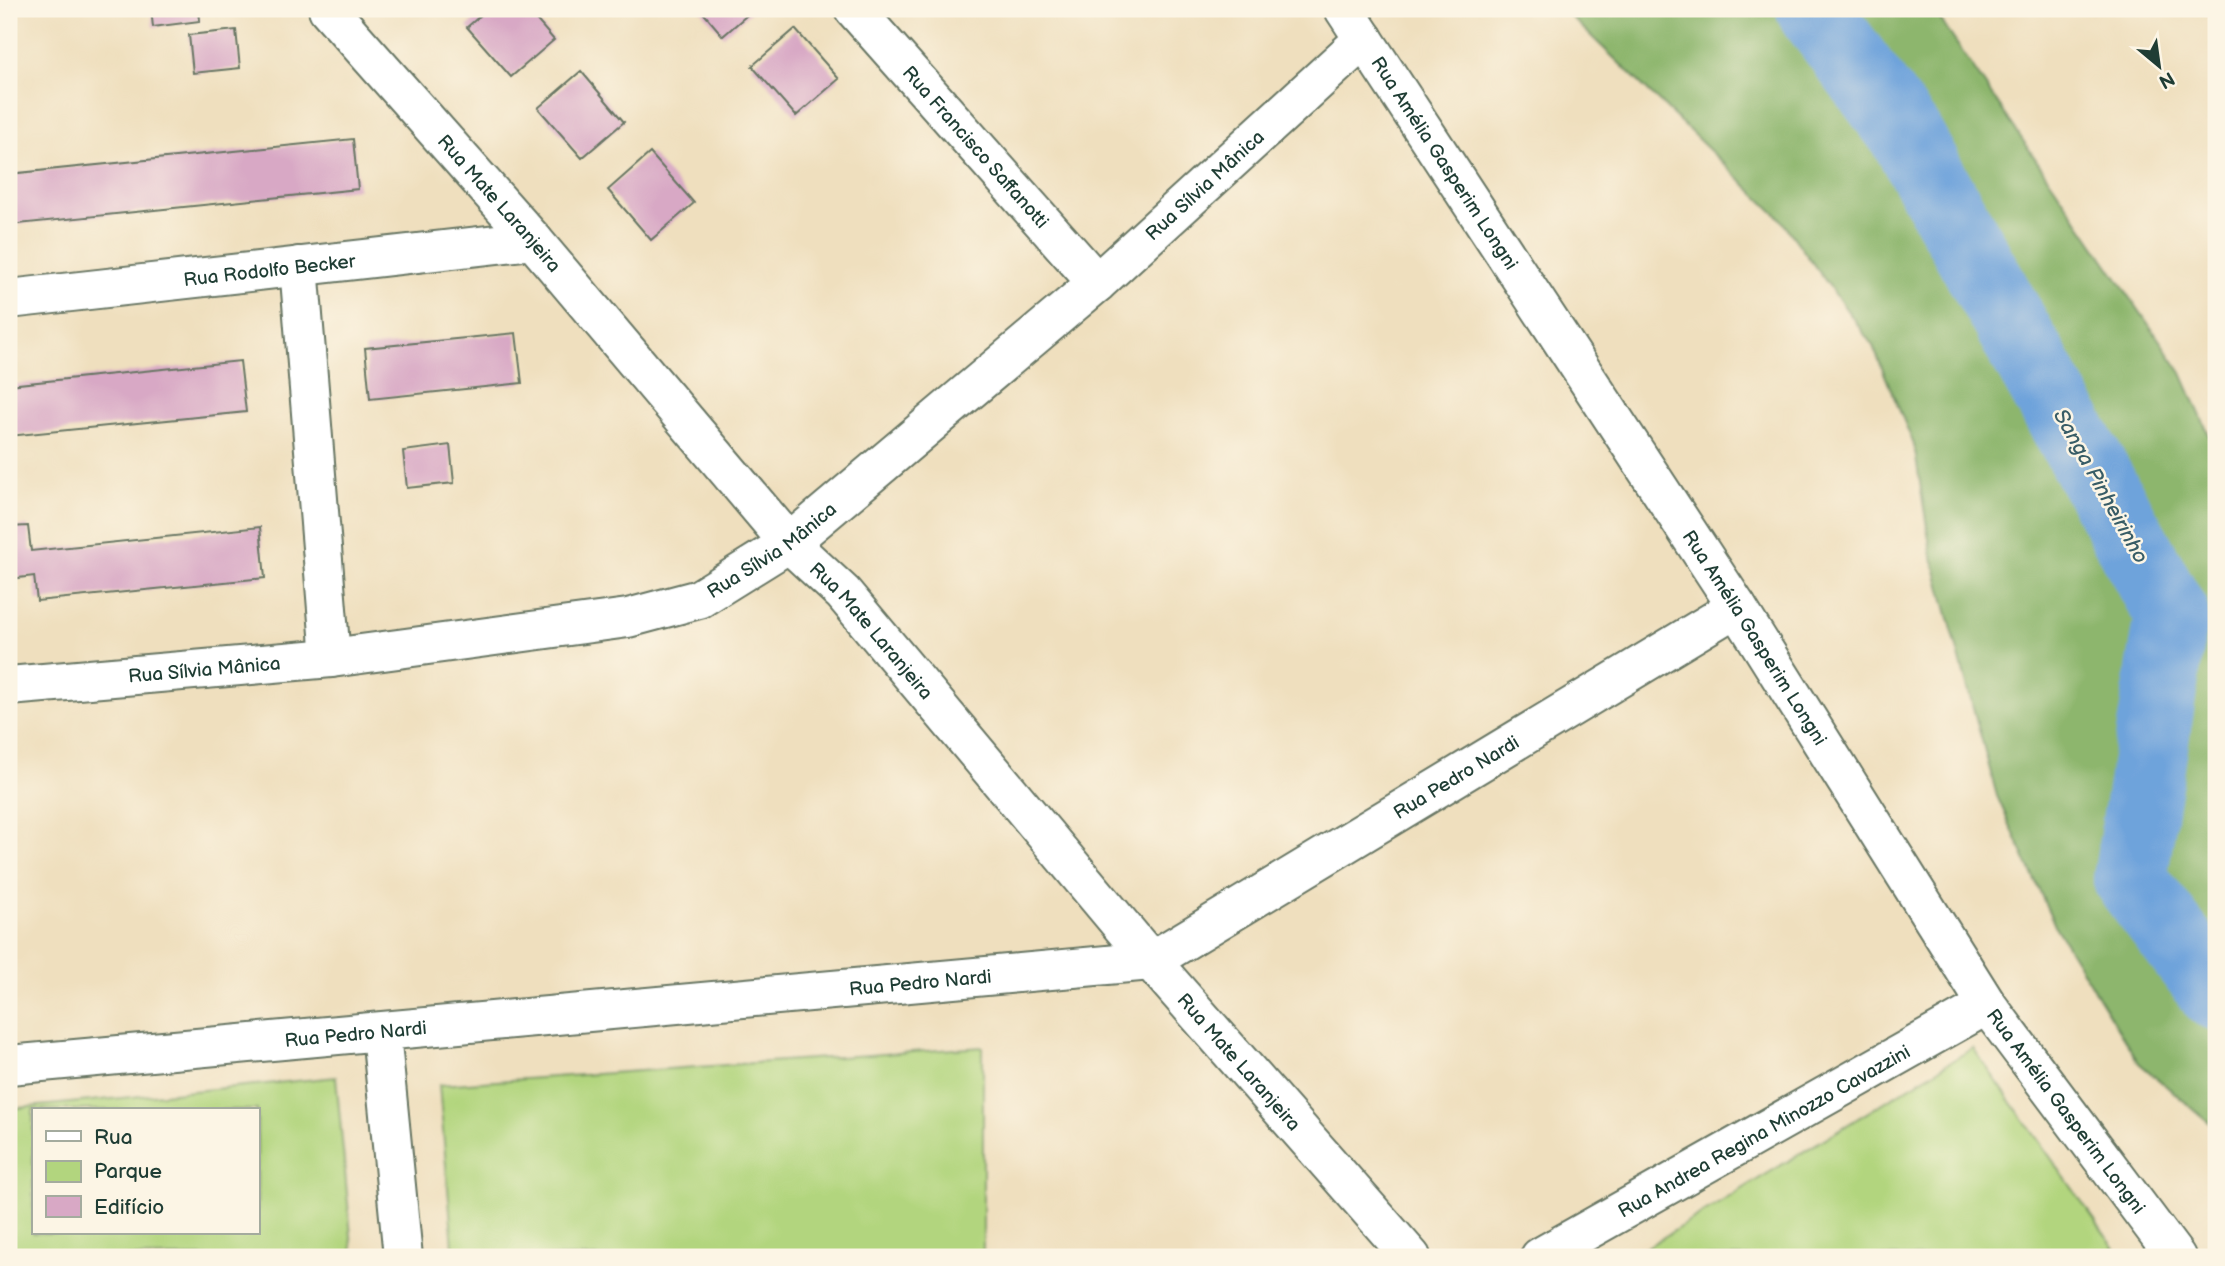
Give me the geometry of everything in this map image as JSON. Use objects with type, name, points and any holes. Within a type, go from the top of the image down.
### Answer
[{"type":"street","name":"Rua Mate Laranjeira","points":[[328,9],[533,240],[789,543],[843,593],[1151,961],[1410,1257]]},
{"type":"street","name":"Rua Francisco Saffanotti","points":[[854,9],[1097,283]]},
{"type":"street","name":"Rua Sílvia Mânica","points":[[9,686],[331,658],[628,618],[699,600],[789,543],[1097,283],[1354,24]]},
{"type":"street","name":"Rua Amélia Gasperim Longni","points":[[1354,24],[1737,607],[1987,1004],[2176,1257]]},
{"type":"street","name":"Rua Rodolfo Becker","points":[[9,299],[533,240]]},
{"type":"street","points":[[299,266],[331,658]]},
{"type":"street","name":"Rua Pedro Nardi","points":[[9,1065],[1151,961],[1737,607]]},
{"type":"street","name":"Rua Andrea Regina Minozzo Cavazzini","points":[[1540,1257],[1987,1004]]},
{"type":"street","points":[[381,1033],[403,1257]]},
{"type":"green space","points":[[1563,9],[1933,9],[2182,373],[2216,451],[2216,1128],[2139,1063],[2056,928],[1997,796],[1931,552],[1914,445],[1873,346],[1779,217]]},
{"type":"green space","points":[[983,1047],[983,1257],[454,1257],[439,1085]]},
{"type":"green space","points":[[1973,1048],[2121,1257],[1631,1257]]},
{"type":"green space","points":[[336,1077],[353,1257],[12,1257],[9,1230],[9,1109]]},
{"type":"building","points":[[151,9],[199,9],[200,21],[153,27]]},
{"type":"building","points":[[488,9],[527,9],[554,40],[511,77],[467,27]]},
{"type":"building","points":[[700,9],[754,9],[723,36]]},
{"type":"building","points":[[795,29],[839,79],[796,116],[752,66]]},
{"type":"building","points":[[236,30],[240,68],[193,73],[189,35]]},
{"type":"building","points":[[581,71],[624,122],[582,158],[538,108]]},
{"type":"building","points":[[353,139],[358,189],[9,225],[9,174]]},
{"type":"building","points":[[650,153],[694,203],[651,240],[608,190]]},
{"type":"building","points":[[516,333],[522,383],[370,399],[365,348]]},
{"type":"building","points":[[240,361],[246,412],[9,436],[9,385]]},
{"type":"building","points":[[450,445],[454,483],[407,488],[403,451]]},
{"type":"building","points":[[28,526],[31,551],[260,527],[265,578],[37,601],[34,576],[9,579],[9,527]]},
{"type":"waterway","name":"Sanga Pinheirinho","points":[[1813,9],[1906,135],[2172,615],[2130,879],[2216,993]]}]
